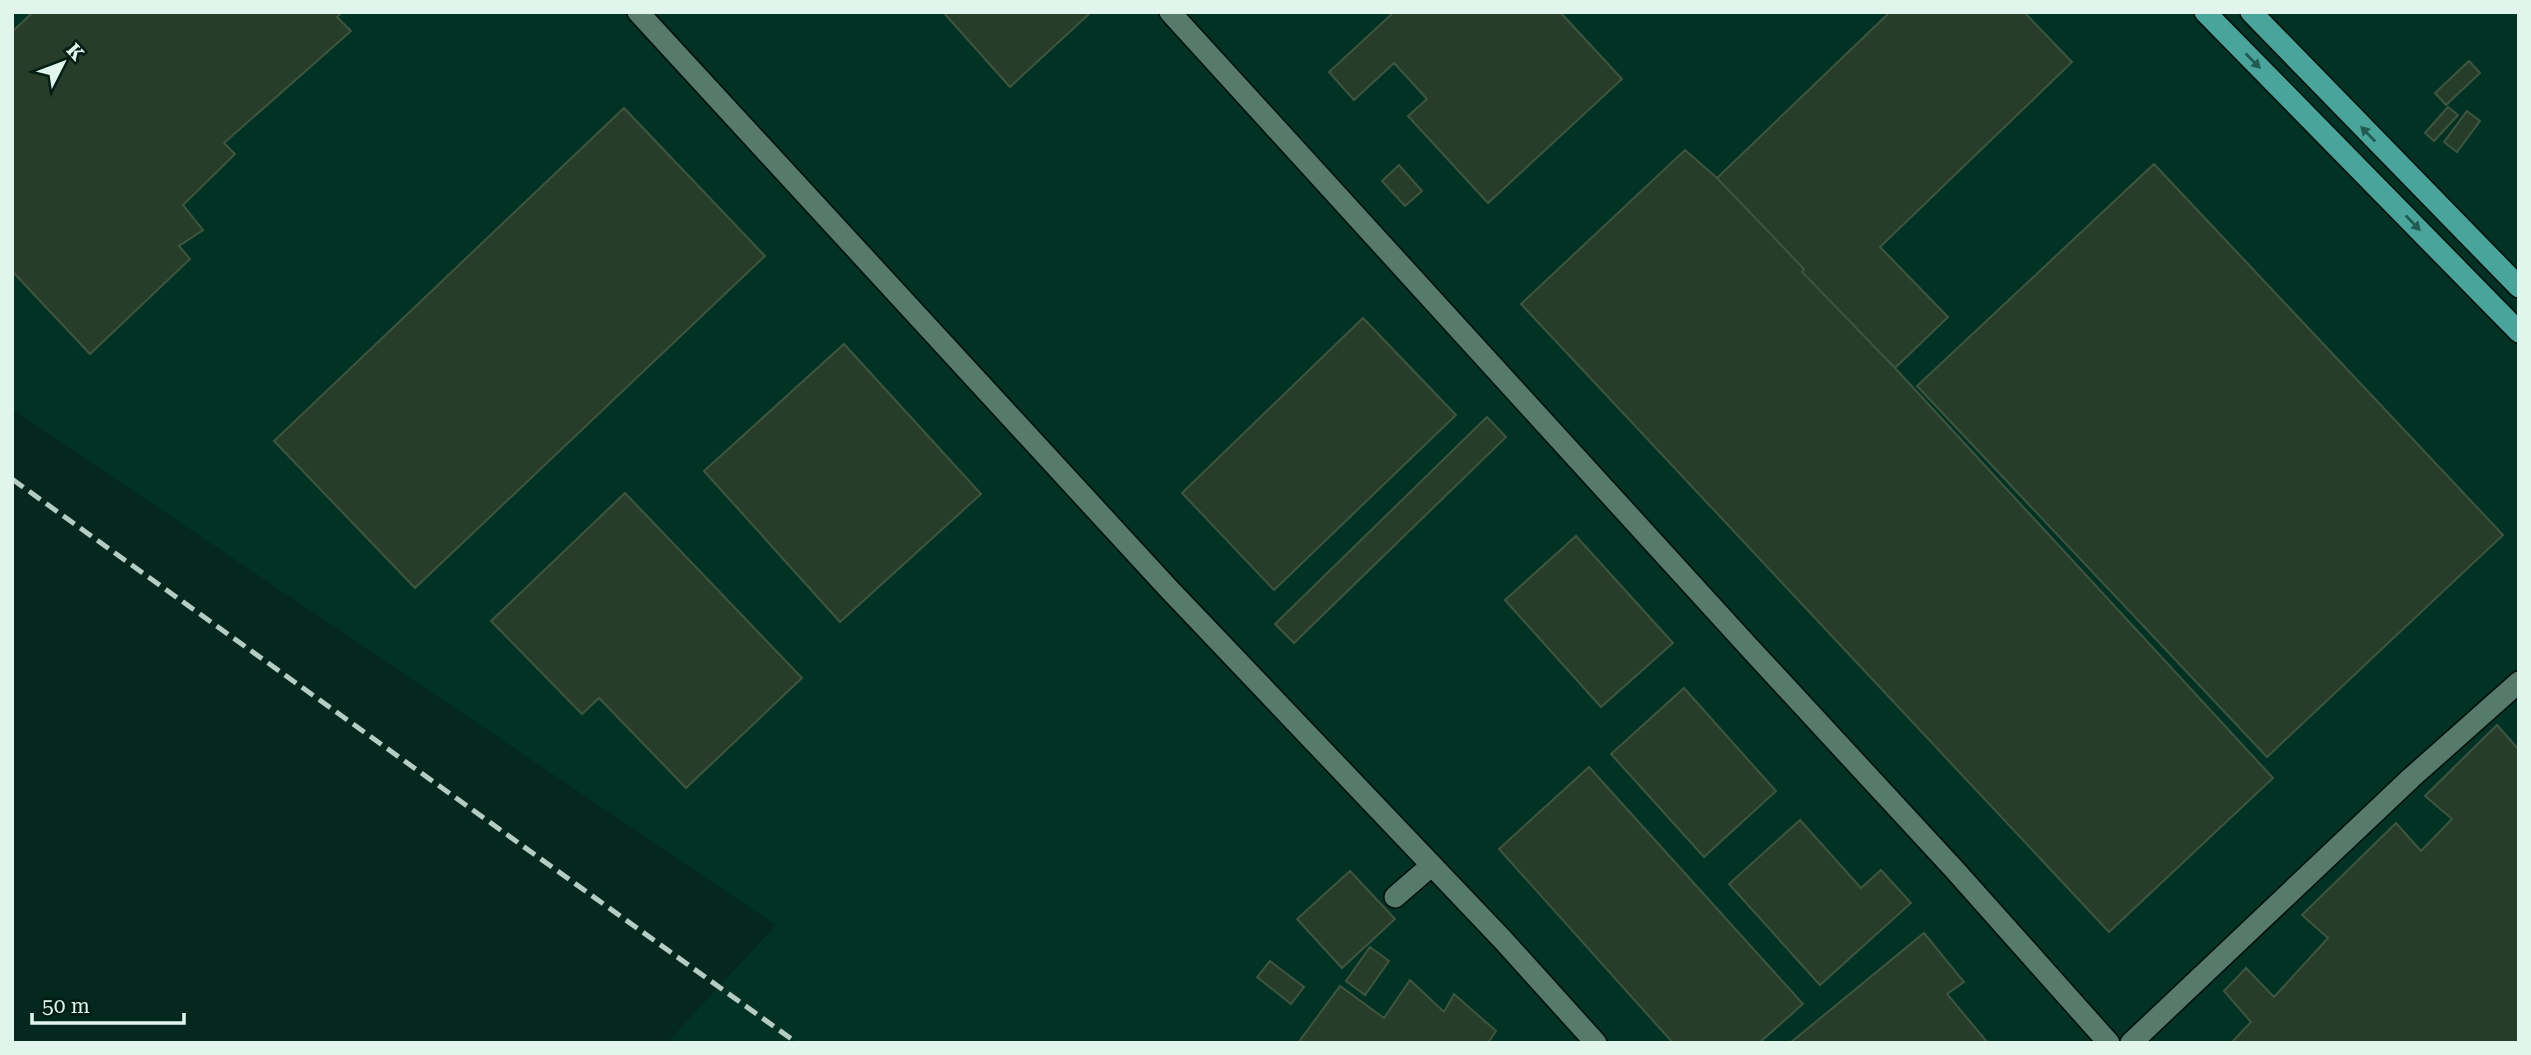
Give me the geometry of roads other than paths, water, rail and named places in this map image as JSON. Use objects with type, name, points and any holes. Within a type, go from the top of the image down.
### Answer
[{"type":"main road","points":[[2206,12],[2519,332]]},
{"type":"main road","points":[[2251,12],[2519,288]]},
{"type":"street","points":[[1170,12],[1746,645],[1954,868],[2109,1043]]},
{"type":"street","points":[[640,13],[1168,588],[1432,865],[1596,1043]]},
{"type":"street","points":[[2131,1043],[2412,778],[2519,682]]},
{"type":"street","points":[[1395,897],[1432,865]]},
{"type":"railway","points":[[12,479],[797,1043]]}]
